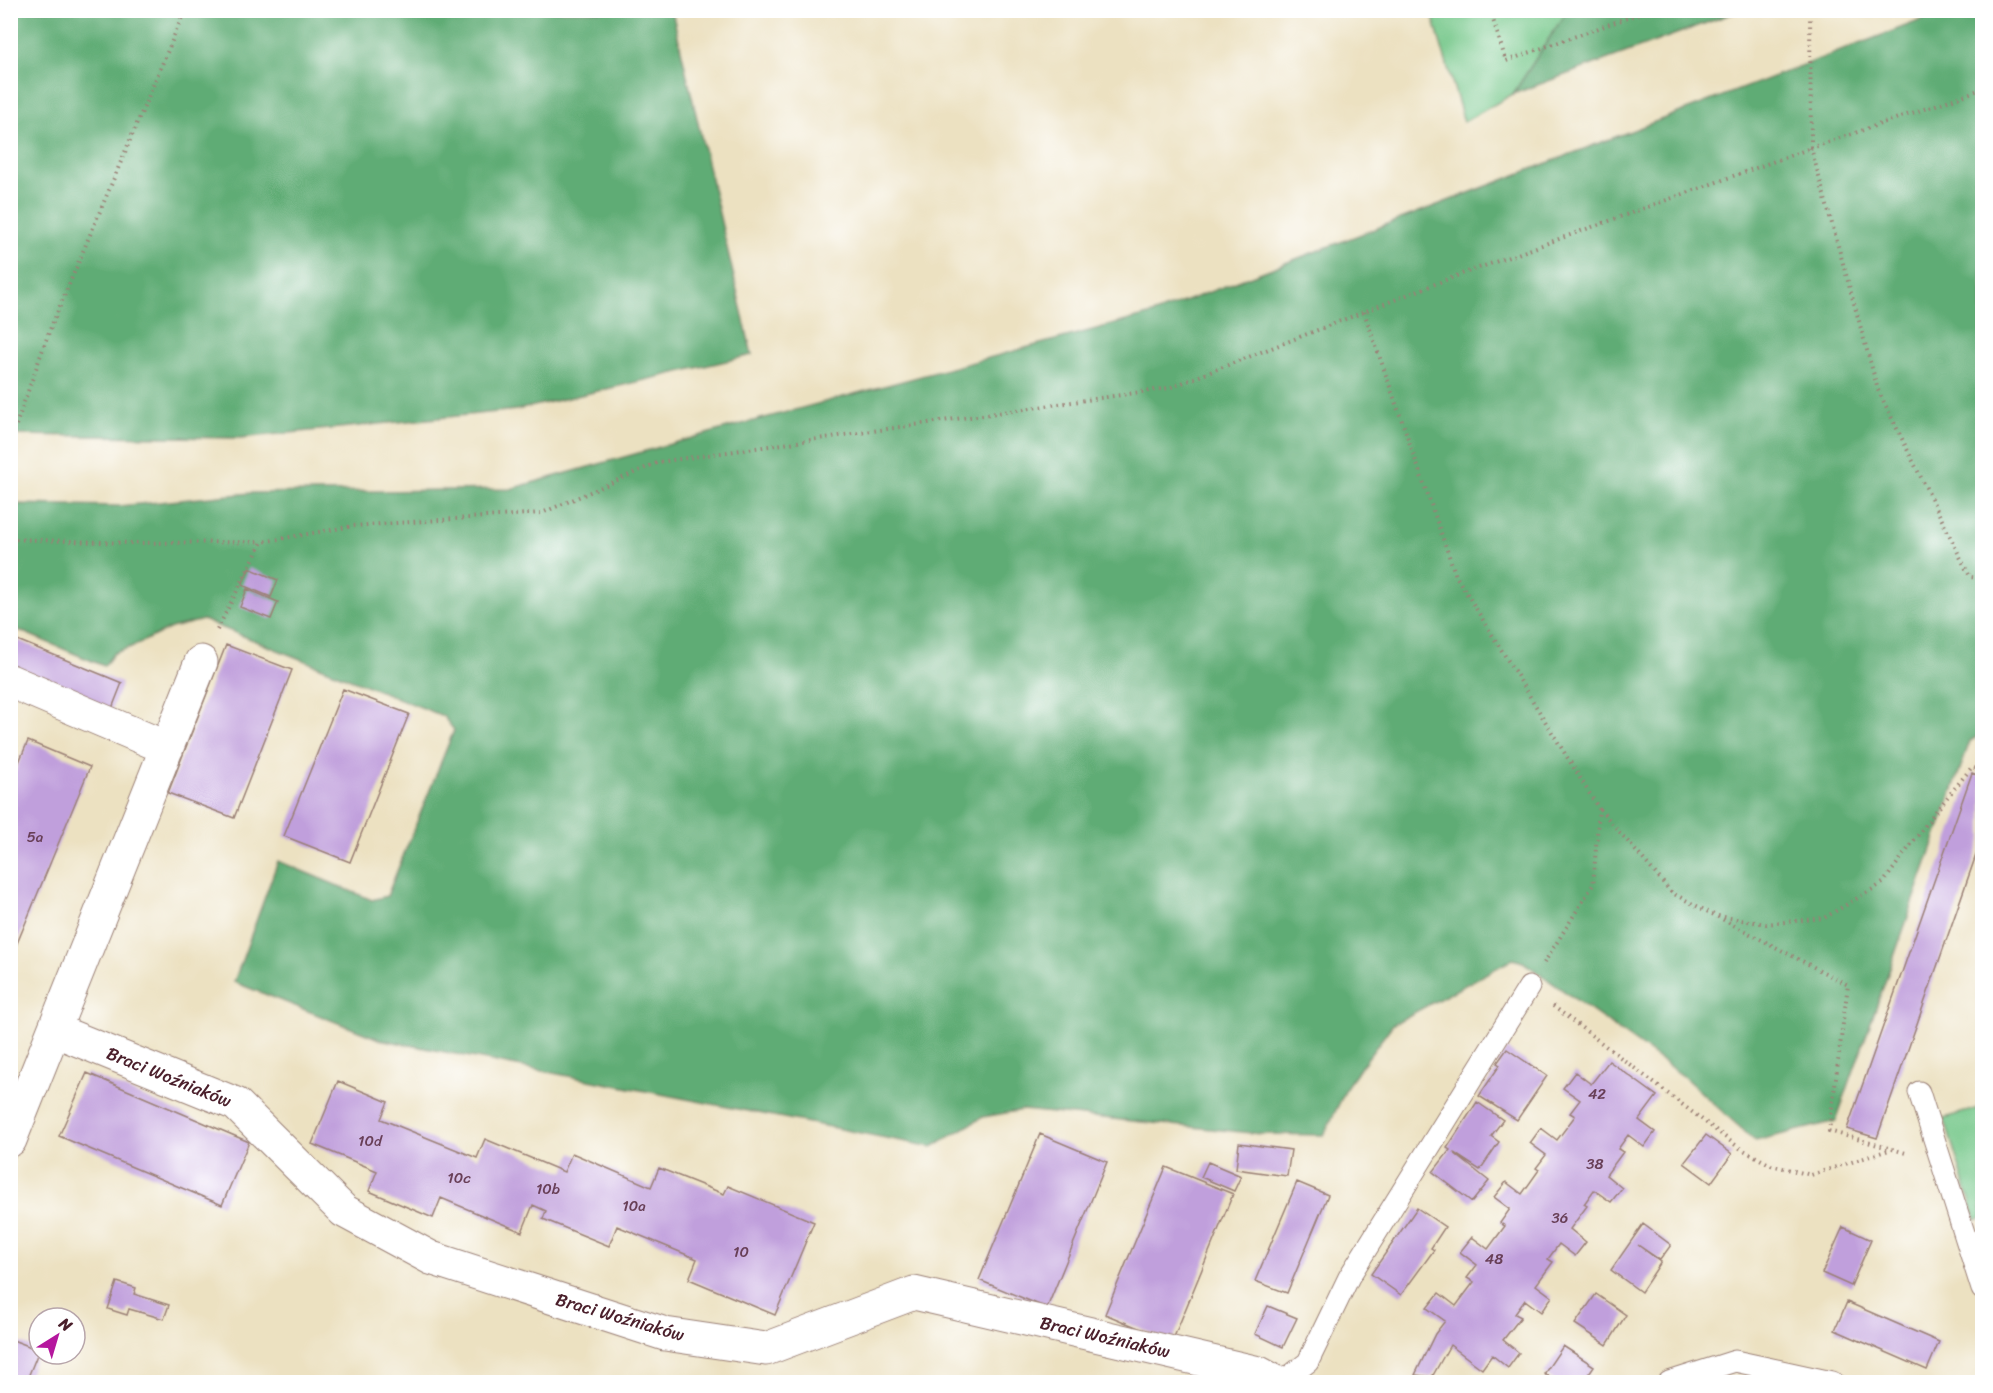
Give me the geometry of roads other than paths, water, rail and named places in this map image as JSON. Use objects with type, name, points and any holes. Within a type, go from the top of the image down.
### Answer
[{"type":"street","points":[[10,1140],[201,662]]},
{"type":"street","points":[[10,681],[167,748]]},
{"type":"street","name":"Braci Woźniaków","points":[[54,1030],[236,1104],[344,1211],[431,1258],[665,1334],[766,1349],[914,1293],[1258,1373],[1276,1383]]},
{"type":"lane","points":[[1282,1383],[1308,1362],[1349,1277],[1529,987]]},
{"type":"lane","points":[[1919,1092],[1983,1289]]},
{"type":"lane","points":[[1669,1383],[1735,1361],[1832,1383]]}]
